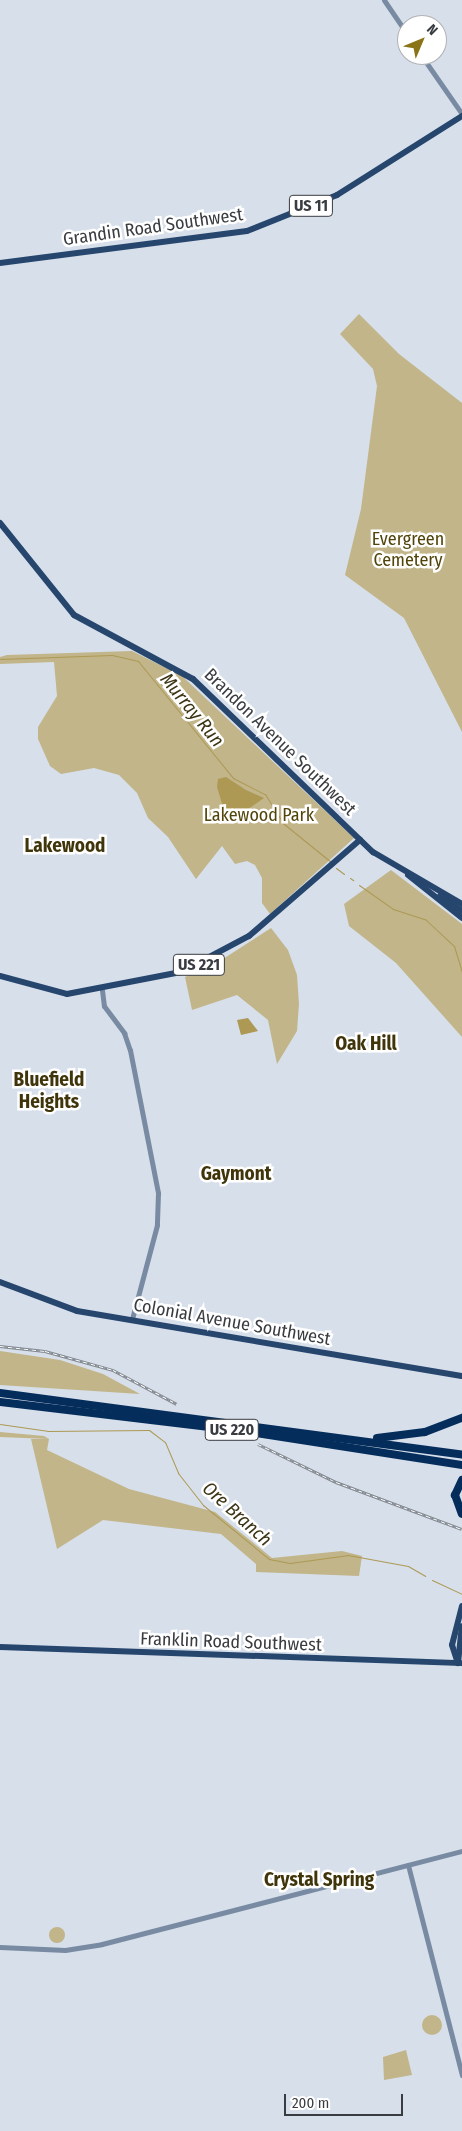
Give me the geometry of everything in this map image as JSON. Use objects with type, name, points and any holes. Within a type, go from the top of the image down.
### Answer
[{"type":"highway","name":"US 220","points":[[0,1393],[324,1433],[462,1455]]},
{"type":"highway","name":"US 220","points":[[0,1402],[236,1430],[462,1465]]},
{"type":"highway","points":[[324,1433],[399,1437],[462,1418]]},
{"type":"highway","points":[[462,1480],[455,1495],[462,1514]]},
{"type":"main road","name":"Grandin Road Southwest","points":[[0,263],[247,231],[337,195],[462,115]]},
{"type":"main road","name":"Brandon Avenue Southwest","points":[[0,522],[74,615],[193,678],[360,840],[405,872],[462,904]]},
{"type":"main road","name":"US 221","points":[[0,976],[58,993],[102,990],[174,975],[223,953],[269,920],[360,840]]},
{"type":"main road","name":"Brandon Avenue Southwest","points":[[405,872],[415,882],[462,918]]},
{"type":"main road","name":"Brandon Avenue Southwest","points":[[415,882],[462,911]]},
{"type":"main road","name":"Colonial Avenue Southwest","points":[[0,1282],[70,1309],[462,1376]]},
{"type":"main road","points":[[461,1665],[452,1645],[462,1606]]},
{"type":"main road","points":[[461,1665],[462,1626]]},
{"type":"main road","name":"Franklin Road Southwest","points":[[0,1647],[461,1665]]},
{"type":"street","points":[[384,0],[397,19]]},
{"type":"street","points":[[428,65],[462,115]]},
{"type":"street","points":[[102,990],[104,1006],[130,1050],[158,1193],[157,1224],[132,1319]]},
{"type":"street","points":[[0,1947],[82,1948],[462,1851]]},
{"type":"street","points":[[408,1865],[462,2075]]},
{"type":"green space","name":"Evergreen Cemetery","points":[[359,314],[399,354],[462,403],[462,732],[404,618],[345,575],[361,509],[377,386],[373,369],[340,334]]},
{"type":"green space","name":"Lakewood Park","points":[[132,651],[182,676],[354,838],[270,914],[262,903],[262,878],[255,865],[247,861],[235,864],[222,846],[196,879],[168,837],[148,818],[137,793],[119,775],[94,768],[61,774],[50,766],[38,739],[38,727],[57,696],[54,662],[0,664],[0,657],[7,655]]},
{"type":"green space","points":[[391,870],[462,924],[462,1037],[396,963],[349,926],[344,904]]},
{"type":"green space","points":[[271,928],[288,950],[297,975],[299,1004],[297,1031],[277,1064],[268,1020],[237,995],[192,1010],[185,977],[223,959]]},
{"type":"green space","points":[[0,1351],[60,1360],[103,1374],[140,1394],[0,1385]]},
{"type":"green space","points":[[0,1432],[44,1436],[49,1439],[0,1437]]},
{"type":"green space","points":[[31,1439],[49,1439],[47,1450],[129,1489],[215,1512],[272,1558],[342,1551],[362,1556],[359,1576],[256,1572],[256,1564],[221,1534],[103,1520],[57,1549]]},
{"type":"green space","points":[[57,1927],[63,1929],[65,1935],[63,1941],[57,1943],[51,1941],[49,1935],[51,1929]]},
{"type":"green space","points":[[428,2015],[436,2015],[442,2021],[442,2029],[436,2035],[428,2035],[422,2029],[422,2021]]},
{"type":"green space","points":[[406,2050],[412,2075],[384,2080],[383,2057]]},
{"type":"shaded area","points":[[226,777],[246,790],[264,798],[241,814],[224,810],[217,787],[218,779]]},
{"type":"shaded area","points":[[248,1018],[258,1031],[241,1035],[237,1020]]},
{"type":"waterway","name":"Murray Run","points":[[0,659],[112,655],[138,661],[233,778],[265,794],[284,824],[331,862]]},
{"type":"waterway","name":"Murray Run","points":[[336,868],[344,874]]},
{"type":"waterway","name":"Murray Run","points":[[359,885],[393,909],[426,920],[454,946],[462,973]]},
{"type":"waterway","name":"Ore Branch","points":[[0,1424],[48,1431],[149,1430],[165,1442],[178,1473],[203,1505],[269,1559],[290,1563],[348,1555],[408,1566],[425,1576]]},
{"type":"waterway","name":"Ore Branch","points":[[432,1580],[462,1594]]},
{"type":"railway","points":[[0,1346],[45,1351],[113,1370],[177,1404]]},
{"type":"railway","points":[[258,1444],[336,1482],[462,1529]]},
{"type":"district","name":"Lakewood","points":[[65,846]]},
{"type":"district","name":"Oak Hill","points":[[366,1044]]},
{"type":"district","name":"Bluefield Heights","points":[[49,1091]]},
{"type":"district","name":"Gaymont","points":[[236,1174]]},
{"type":"district","name":"Crystal Spring","points":[[319,1880]]}]
